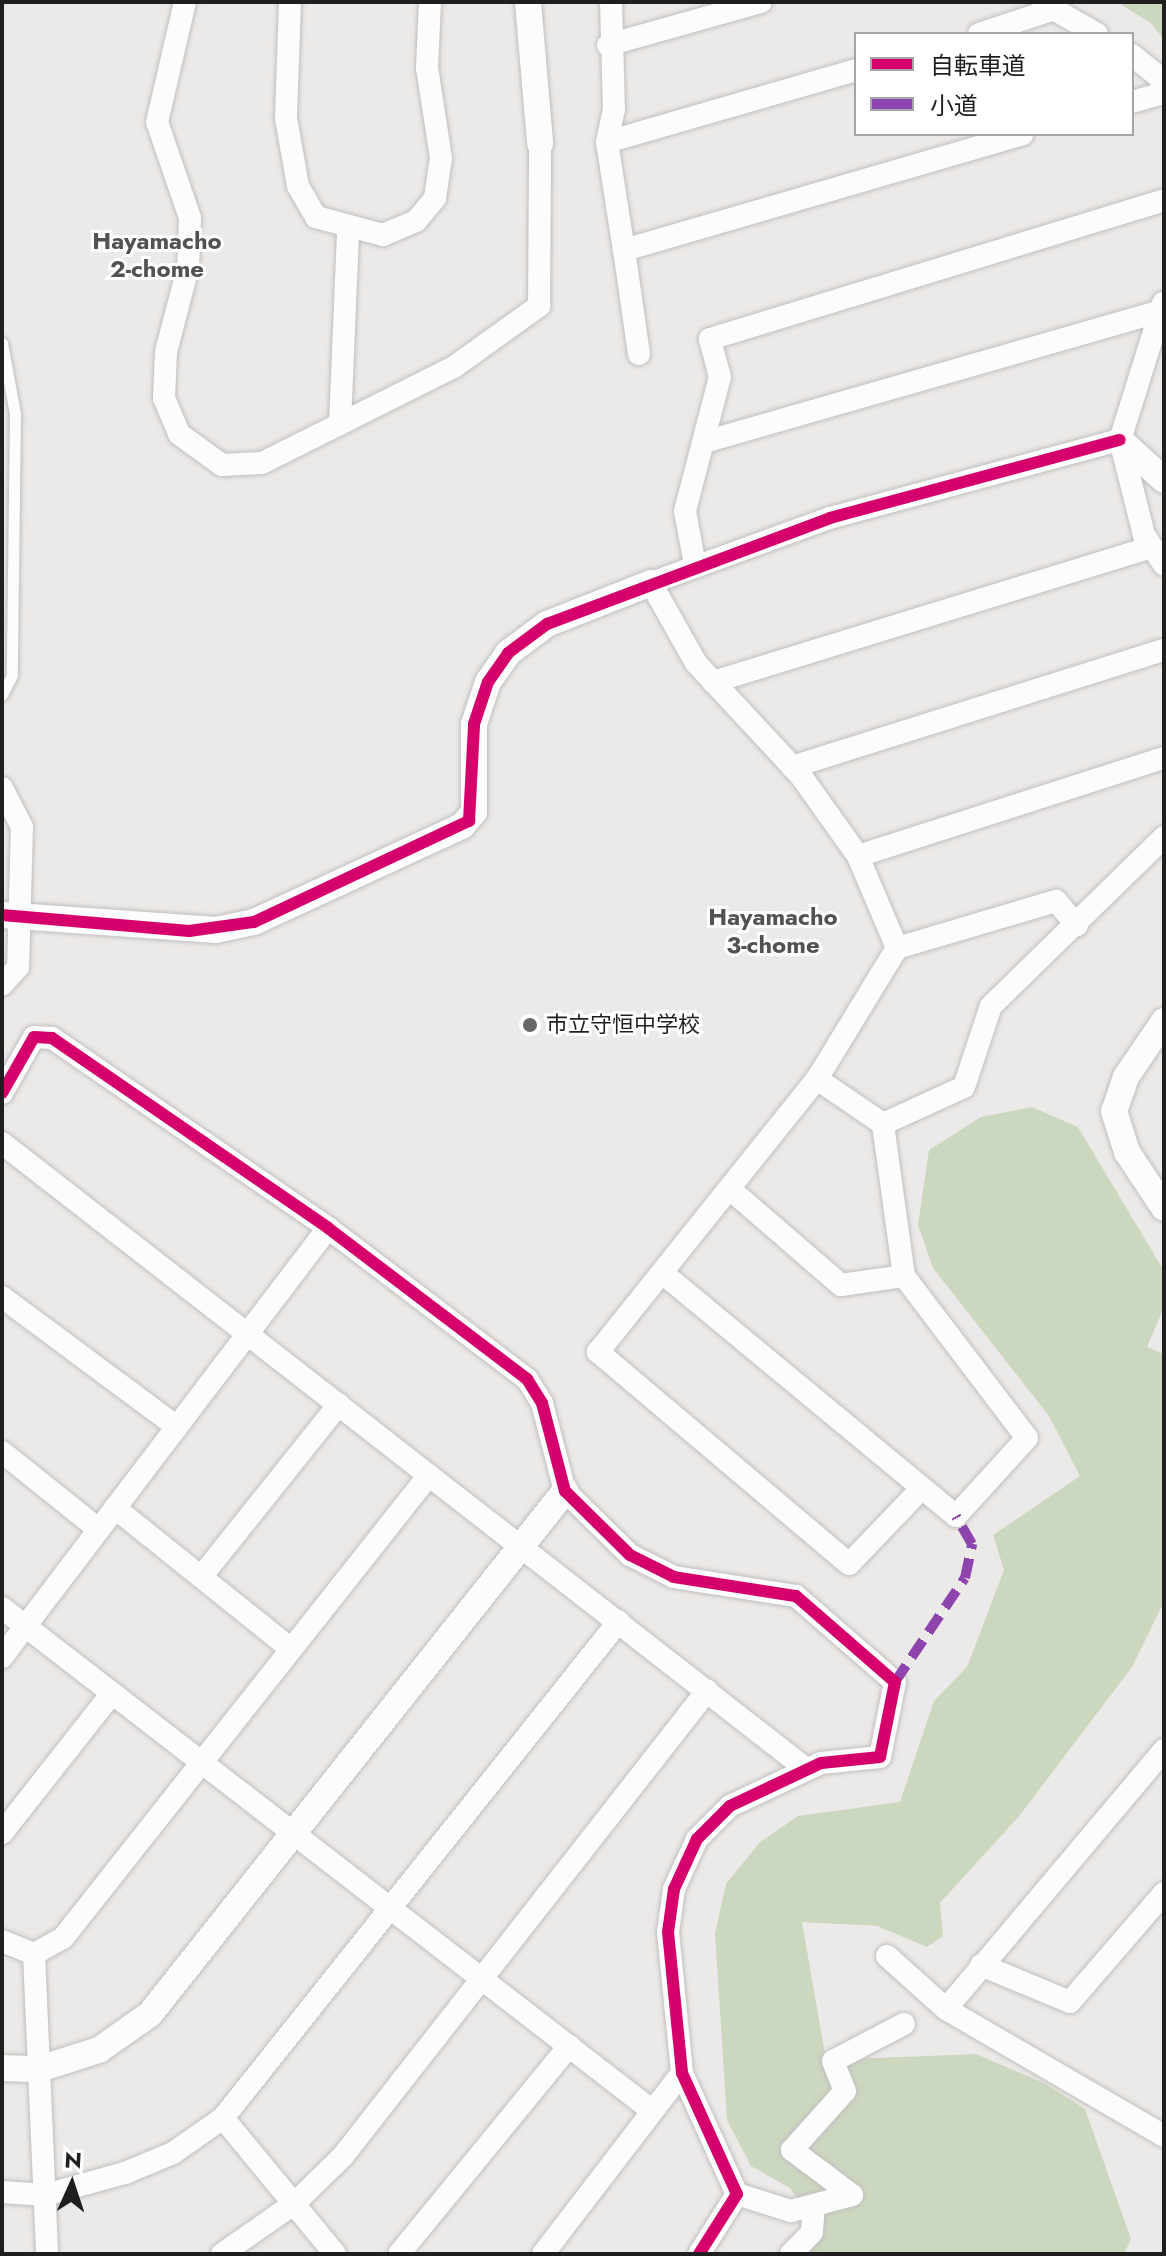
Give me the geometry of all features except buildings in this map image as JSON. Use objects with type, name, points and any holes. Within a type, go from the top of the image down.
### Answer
[{"type":"street","points":[[185,2],[157,122],[190,218],[188,268],[166,352],[164,398],[179,434],[222,465],[262,463],[454,367],[539,306],[540,143],[528,2]]},
{"type":"street","points":[[290,2],[286,118],[298,186],[316,217],[348,230],[383,235],[416,221],[435,198],[441,158],[427,68],[430,2]]},
{"type":"street","points":[[611,2],[608,45],[614,109],[607,142],[639,354]]},
{"type":"street","points":[[608,45],[761,2]]},
{"type":"street","points":[[984,32],[1048,6],[1094,32]]},
{"type":"street","points":[[1134,57],[1164,81]]},
{"type":"street","points":[[607,142],[854,71]]},
{"type":"street","points":[[1134,101],[1164,93]]},
{"type":"street","points":[[624,250],[1015,136]]},
{"type":"street","points":[[695,565],[685,511],[708,441],[720,377],[710,339],[1164,200]]},
{"type":"street","points":[[340,424],[348,230]]},
{"type":"street","points":[[708,441],[1162,305]]},
{"type":"street","points":[[713,682],[1158,556],[1120,440],[1162,305]]},
{"type":"street","points":[[1120,440],[1164,480]]},
{"type":"street","points":[[12,915],[216,930],[254,922],[462,826],[474,812],[474,724],[488,682],[508,653],[547,624],[695,565],[830,518],[1120,440]]},
{"type":"street","points":[[651,583],[713,682],[792,767],[858,856],[897,948]]},
{"type":"street","points":[[792,767],[1164,650]]},
{"type":"street","points":[[858,856],[1164,758]]},
{"type":"street","points":[[2,788],[22,827],[12,915],[18,967],[2,985]]},
{"type":"street","points":[[883,1124],[964,1087],[991,1006],[1164,837]]},
{"type":"street","points":[[922,1488],[849,1564],[598,1352],[666,1276],[817,1079],[897,948],[1056,901],[1077,925]]},
{"type":"street","points":[[1164,1021],[1126,1077],[1114,1111],[1127,1152],[1164,1208]]},
{"type":"street","points":[[2,1093],[34,1037],[44,1034],[328,1228],[527,1379],[542,1403],[565,1491],[630,1555],[674,1577],[796,1596],[895,1682],[880,1757],[806,1769],[730,1806],[697,1839],[674,1889],[668,1932],[682,2073],[737,2194],[791,2211],[852,2195],[792,2150],[845,2091],[833,2061],[904,2024]]},
{"type":"street","points":[[666,1276],[956,1516],[1027,1438],[904,1276],[883,1124],[817,1079]]},
{"type":"street","points":[[2,1143],[806,1769]]},
{"type":"street","points":[[732,1191],[841,1285],[904,1276]]},
{"type":"street","points":[[2,1657],[328,1228]]},
{"type":"street","points":[[2,1297],[177,1427]]},
{"type":"street","points":[[201,1577],[339,1404]]},
{"type":"street","points":[[2,1452],[98,1529]]},
{"type":"street","points":[[34,1954],[63,1938],[202,1763],[287,1646],[429,1475]]},
{"type":"street","points":[[2,2068],[39,2069],[99,2050],[150,2014],[297,1836],[519,1546],[565,1491]]},
{"type":"street","points":[[115,1508],[287,1646]]},
{"type":"street","points":[[2,1608],[650,2109]]},
{"type":"street","points":[[2,2192],[45,2195],[173,2153],[223,2118],[393,1910],[619,1621]]},
{"type":"street","points":[[222,2254],[295,2203],[343,2156],[707,1691]]},
{"type":"street","points":[[2,1833],[112,1693]]},
{"type":"street","points":[[946,2009],[1164,1750]]},
{"type":"street","points":[[981,1965],[1070,2002],[1164,1893]]},
{"type":"street","points":[[2,1941],[34,1954]]},
{"type":"street","points":[[34,1954],[47,2254]]},
{"type":"street","points":[[887,1956],[946,2009],[1164,2136]]},
{"type":"street","points":[[399,2254],[569,2046]]},
{"type":"street","points":[[543,2254],[650,2109],[682,2073]]},
{"type":"street","points":[[223,2118],[335,2254]]},
{"type":"street","points":[[699,2254],[737,2194]]},
{"type":"street","points":[[791,2254],[812,2232],[814,2205]]},
{"type":"lane","points":[[2,343],[15,414],[7,494],[12,675],[2,695]]},
{"type":"lane","points":[[2,447],[10,465]]},
{"type":"green space","points":[[1117,2],[1164,2],[1164,40],[1152,24]]},
{"type":"green space","points":[[1032,1107],[1078,1127],[1164,1271],[1164,1307],[1147,1347],[1164,1354],[1164,1602],[1132,1667],[1020,1815],[940,1903],[943,1936],[927,1947],[877,1926],[802,1922],[826,2060],[976,2054],[1046,2084],[1085,2109],[1131,2239],[1124,2254],[801,2254],[812,2218],[790,2188],[751,2166],[727,2120],[715,1933],[726,1884],[760,1842],[798,1816],[900,1802],[934,1701],[967,1667],[1004,1570],[993,1535],[1080,1476],[1049,1416],[933,1268],[918,1225],[929,1150],[981,1117]]},
{"type":"marked path","points":[[895,1682],[965,1578],[972,1544],[956,1516]]},
{"type":"cycle path","points":[[2,915],[189,931],[254,922],[469,821],[474,724],[488,682],[508,653],[547,624],[830,518],[1120,440]]},
{"type":"cycle path","points":[[2,1093],[34,1037],[52,1038],[328,1228],[527,1379],[542,1403],[565,1491],[630,1555],[674,1577],[796,1596],[895,1682],[880,1757],[821,1763],[730,1806],[697,1839],[674,1889],[668,1932],[682,2073],[737,2194],[699,2254]]},
{"type":"place","name":"市立守恒中学校","points":[[530,1025]]},
{"type":"district","name":"Hayamacho 2-chome","points":[[157,255]]},
{"type":"district","name":"Hayamacho 3-chome","points":[[773,931]]}]
